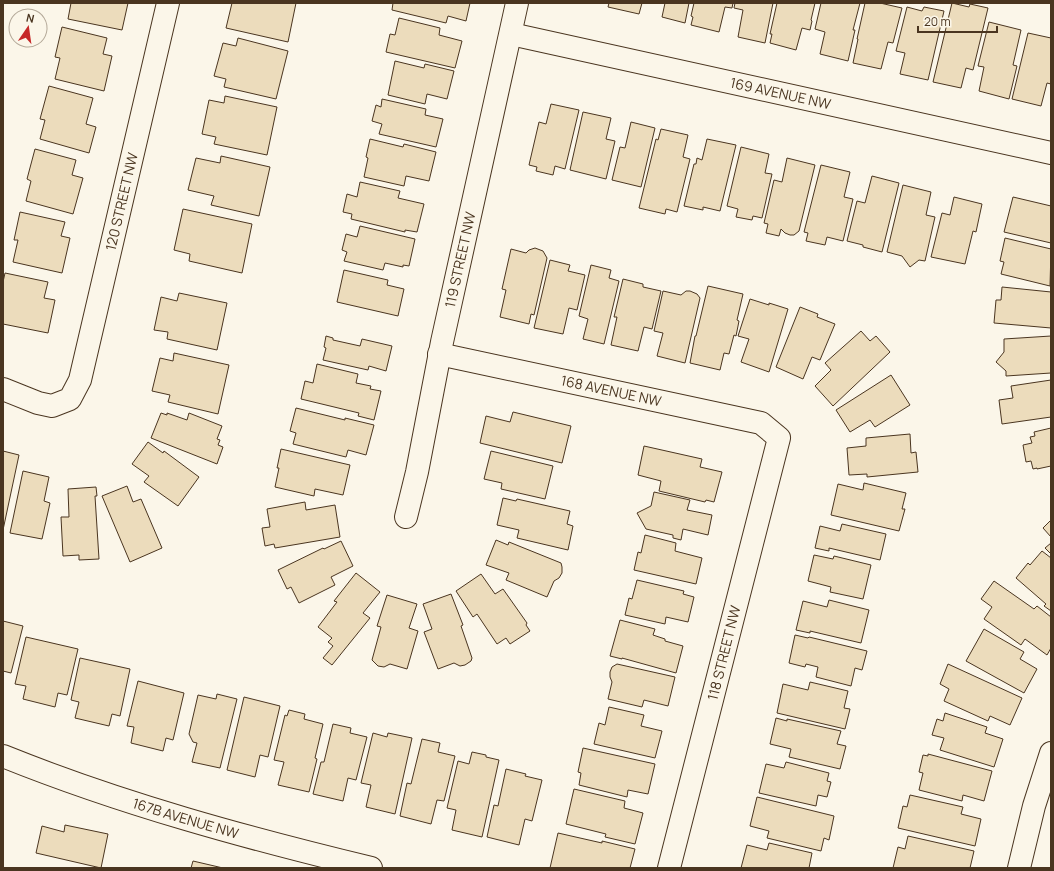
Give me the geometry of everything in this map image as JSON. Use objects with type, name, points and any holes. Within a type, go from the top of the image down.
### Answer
[{"type":"street","name":"120 STREET NW","points":[[3,389],[38,403],[52,406],[70,399],[80,380],[168,3]]},
{"type":"street","name":"119 STREET NW","points":[[406,517],[439,354],[518,3]]},
{"type":"street","name":"169 AVENUE NW","points":[[511,34],[1051,153]]},
{"type":"street","name":"168 AVENUE NW","points":[[439,354],[761,422],[779,438]]},
{"type":"street","name":"118 STREET NW","points":[[670,868],[779,438]]},
{"type":"street","points":[[1019,868],[1034,806],[1051,754]]},
{"type":"street","name":"167B AVENUE NW","points":[[3,756],[57,778],[315,861],[371,868]]},
{"type":"building","points":[[71,3],[128,3],[122,30],[68,19]]},
{"type":"building","points":[[232,3],[296,3],[288,42],[226,28]]},
{"type":"building","points":[[393,3],[470,3],[466,21],[448,16],[446,23],[392,10]]},
{"type":"building","points":[[609,3],[642,3],[639,14],[608,7]]},
{"type":"building","points":[[665,3],[689,3],[685,23],[662,17]]},
{"type":"building","points":[[694,3],[733,3],[732,8],[725,7],[719,32],[691,25],[693,17],[691,16]]},
{"type":"building","points":[[735,3],[773,3],[765,43],[738,37],[743,10],[734,8]]},
{"type":"building","points":[[777,3],[815,3],[810,30],[802,28],[796,50],[770,43],[772,34],[770,34]]},
{"type":"building","points":[[821,3],[860,3],[853,30],[855,30],[848,61],[820,54],[825,32],[815,29]]},
{"type":"building","points":[[865,3],[880,3],[902,8],[893,43],[888,42],[881,69],[853,63]]},
{"type":"building","points":[[952,3],[969,7],[970,4],[988,8],[973,70],[966,68],[961,88],[933,82]]},
{"type":"building","points":[[907,7],[922,11],[924,7],[944,11],[928,80],[900,74],[905,53],[896,51]]},
{"type":"building","points":[[399,18],[440,28],[439,35],[462,41],[455,68],[386,52],[390,34],[395,35]]},
{"type":"building","points":[[989,22],[1021,30],[1013,65],[1017,66],[1009,99],[979,91],[984,67],[978,66]]},
{"type":"building","points":[[62,27],[107,38],[103,54],[112,56],[104,91],[55,79],[60,58],[55,57]]},
{"type":"building","points":[[1028,33],[1051,38],[1051,84],[1047,83],[1041,106],[1012,99]]},
{"type":"building","points":[[238,38],[288,51],[276,99],[224,87],[226,79],[214,76],[223,43],[236,46]]},
{"type":"building","points":[[395,61],[424,68],[425,64],[454,71],[447,99],[427,94],[425,104],[388,95]]},
{"type":"building","points":[[49,86],[93,98],[86,124],[96,127],[89,153],[40,139],[45,120],[40,119]]},
{"type":"building","points":[[225,96],[277,107],[267,155],[214,144],[216,137],[202,134],[209,100],[224,103]]},
{"type":"building","points":[[382,99],[426,109],[425,115],[443,119],[436,147],[379,134],[382,124],[372,121],[376,105],[381,107]]},
{"type":"building","points":[[551,104],[579,110],[565,169],[555,166],[553,175],[536,171],[537,167],[529,165],[539,122],[546,124]]},
{"type":"building","points":[[583,112],[611,118],[606,139],[615,141],[606,179],[570,170]]},
{"type":"building","points":[[631,122],[655,128],[641,187],[612,180],[620,147],[625,148]]},
{"type":"building","points":[[661,129],[688,135],[683,157],[690,159],[677,212],[666,209],[665,214],[639,208],[656,139],[658,140]]},
{"type":"building","points":[[370,139],[403,147],[404,144],[436,152],[429,181],[406,176],[404,186],[364,177]]},
{"type":"building","points":[[707,139],[736,145],[720,211],[703,207],[703,210],[684,206],[694,164],[696,164],[697,158],[702,160]]},
{"type":"building","points":[[741,147],[769,154],[765,173],[772,174],[762,218],[753,216],[752,220],[736,217],[738,209],[727,206]]},
{"type":"building","points":[[35,149],[76,160],[72,175],[83,178],[73,214],[26,201],[31,181],[27,179]]},
{"type":"building","points":[[221,156],[270,167],[259,216],[211,205],[214,196],[188,190],[196,158],[220,163]]},
{"type":"building","points":[[787,158],[815,165],[799,231],[794,235],[790,235],[781,229],[779,236],[766,233],[768,224],[764,223],[774,180],[782,182]]},
{"type":"building","points":[[821,165],[850,172],[844,197],[853,199],[843,241],[827,237],[825,245],[806,241],[808,233],[804,232]]},
{"type":"building","points":[[872,176],[899,183],[882,252],[847,241],[857,201],[865,203]]},
{"type":"building","points":[[360,182],[400,191],[398,198],[424,204],[417,232],[405,230],[405,232],[351,219],[352,214],[343,212],[347,194],[357,197]]},
{"type":"building","points":[[903,185],[931,192],[926,215],[935,217],[925,261],[919,260],[910,267],[902,256],[887,252]]},
{"type":"building","points":[[954,197],[982,204],[976,232],[973,231],[965,264],[931,257],[942,213],[950,215]]},
{"type":"building","points":[[1013,197],[1051,206],[1051,243],[1004,232]]},
{"type":"building","points":[[183,209],[252,224],[242,273],[189,261],[190,254],[174,250]]},
{"type":"building","points":[[20,212],[65,222],[61,236],[70,238],[62,273],[13,262],[18,240],[14,240]]},
{"type":"building","points":[[360,226],[415,239],[409,266],[403,265],[403,267],[385,263],[383,270],[344,261],[347,252],[342,250],[346,234],[357,237]]},
{"type":"building","points":[[1005,238],[1051,249],[1050,286],[1001,274],[1004,262],[1000,261]]},
{"type":"building","points":[[535,248],[543,251],[547,258],[534,315],[531,314],[529,324],[500,317],[506,290],[502,289],[511,249],[526,253]]},
{"type":"building","points":[[550,260],[570,265],[568,271],[585,275],[577,310],[569,308],[563,334],[534,328]]},
{"type":"building","points":[[591,265],[611,270],[609,278],[619,281],[604,344],[583,339],[588,319],[579,316]]},
{"type":"building","points":[[344,270],[388,280],[387,285],[404,289],[398,316],[337,302]]},
{"type":"building","points":[[5,273],[48,282],[44,298],[55,300],[48,333],[3,324],[3,282]]},
{"type":"building","points":[[623,279],[643,284],[643,287],[661,291],[652,329],[644,327],[638,351],[611,345],[617,317],[614,317]]},
{"type":"building","points":[[708,286],[743,294],[737,320],[739,321],[736,336],[734,335],[729,354],[724,353],[720,370],[690,363],[695,336]]},
{"type":"building","points":[[1002,287],[1051,292],[1051,328],[994,323],[996,300],[1001,300]]},
{"type":"building","points":[[663,291],[681,295],[686,291],[690,291],[697,294],[700,298],[685,363],[657,356],[663,333],[654,331]]},
{"type":"building","points":[[179,293],[227,303],[217,350],[167,339],[168,332],[154,330],[161,297],[177,301]]},
{"type":"building","points":[[750,299],[788,309],[769,372],[741,362],[749,339],[738,336]]},
{"type":"building","points":[[800,307],[818,314],[817,317],[835,324],[820,360],[812,357],[803,379],[776,367]]},
{"type":"building","points":[[861,331],[870,341],[876,336],[890,352],[833,406],[815,386],[831,370],[825,363]]},
{"type":"building","points":[[326,336],[333,338],[333,340],[360,346],[362,339],[392,346],[386,371],[369,366],[368,370],[323,360],[326,348],[324,347]]},
{"type":"building","points":[[1051,336],[1051,373],[1006,376],[1006,371],[996,362],[1004,352],[1004,339]]},
{"type":"building","points":[[174,353],[229,365],[218,414],[168,402],[170,395],[152,391],[160,358],[173,361]]},
{"type":"building","points":[[317,364],[358,374],[356,383],[371,386],[370,389],[381,391],[374,420],[358,416],[359,413],[301,399],[305,381],[313,383]]},
{"type":"building","points":[[891,375],[910,405],[875,427],[870,420],[850,432],[836,410]]},
{"type":"building","points":[[1051,380],[1051,417],[1002,424],[999,400],[1013,398],[1011,386]]},
{"type":"building","points":[[296,408],[345,420],[345,418],[374,425],[366,455],[348,450],[346,457],[293,444],[296,433],[290,431]]},
{"type":"building","points":[[513,412],[571,426],[562,463],[480,443],[486,416],[510,422]]},
{"type":"building","points":[[161,413],[167,415],[167,413],[187,420],[189,413],[222,426],[217,439],[220,440],[218,445],[223,447],[217,464],[151,438]]},
{"type":"building","points":[[1051,428],[1051,466],[1033,469],[1031,461],[1026,462],[1023,445],[1032,443],[1030,437],[1035,436],[1034,432]]},
{"type":"building","points":[[910,434],[911,453],[916,452],[918,472],[867,477],[867,474],[849,475],[847,448],[866,446],[866,438]]},
{"type":"building","points":[[148,442],[163,453],[164,451],[199,477],[178,506],[144,482],[149,476],[132,464]]},
{"type":"building","points":[[644,446],[702,459],[700,467],[722,472],[714,502],[706,500],[705,502],[659,491],[661,481],[638,475]]},
{"type":"building","points":[[281,449],[350,465],[343,495],[315,489],[314,496],[275,487]]},
{"type":"building","points":[[3,451],[19,455],[3,530]]},
{"type":"building","points":[[491,451],[553,466],[545,499],[501,489],[502,483],[484,479]]},
{"type":"building","points":[[23,471],[49,477],[44,501],[50,503],[42,539],[10,533]]},
{"type":"building","points":[[864,483],[906,493],[902,509],[905,509],[899,531],[831,515],[838,484],[863,490]]},
{"type":"building","points":[[127,486],[133,502],[141,499],[162,548],[130,562],[102,496]]},
{"type":"building","points":[[96,487],[97,496],[95,496],[99,559],[79,560],[79,555],[63,556],[61,517],[69,517],[68,489]]},
{"type":"building","points":[[654,492],[690,500],[687,510],[712,515],[708,535],[683,529],[681,540],[673,538],[673,535],[646,529],[637,513],[651,506]]},
{"type":"building","points":[[503,498],[516,501],[517,499],[570,511],[567,524],[573,526],[568,550],[517,538],[519,530],[497,525]]},
{"type":"building","points":[[305,502],[306,510],[335,505],[340,537],[275,548],[274,544],[265,546],[262,528],[270,527],[267,509]]},
{"type":"building","points":[[1051,520],[1051,537],[1043,528]]},
{"type":"building","points":[[842,524],[886,534],[880,560],[829,548],[829,551],[815,548],[820,526],[840,531]]},
{"type":"building","points":[[645,535],[676,543],[675,551],[702,558],[696,584],[634,570],[638,552],[641,553]]},
{"type":"building","points":[[496,540],[508,545],[509,542],[561,563],[562,573],[559,578],[554,581],[547,597],[506,580],[509,573],[486,565]]},
{"type":"building","points":[[341,541],[353,566],[331,577],[335,585],[299,603],[291,587],[287,589],[278,570]]},
{"type":"building","points":[[1051,543],[1051,554],[1045,548]]},
{"type":"building","points":[[1042,551],[1051,558],[1051,611],[1044,606],[1046,604],[1016,578],[1028,563],[1030,565]]},
{"type":"building","points":[[814,555],[833,559],[834,556],[871,565],[863,599],[830,592],[831,587],[808,581]]},
{"type":"building","points":[[356,573],[380,592],[363,613],[370,618],[332,665],[323,658],[333,646],[328,642],[332,638],[318,627],[337,602],[334,601]]},
{"type":"building","points":[[481,574],[495,594],[503,589],[527,623],[526,625],[530,631],[510,644],[506,638],[497,644],[477,614],[473,617],[456,591]]},
{"type":"building","points":[[637,580],[684,591],[683,594],[694,597],[688,622],[666,617],[665,624],[625,615],[629,598],[632,599]]},
{"type":"building","points":[[994,581],[1034,609],[1037,606],[1051,617],[1051,648],[1047,655],[1025,639],[1021,645],[984,619],[992,607],[981,599]]},
{"type":"building","points":[[451,594],[463,625],[461,626],[472,658],[471,661],[465,665],[460,666],[454,663],[438,669],[424,632],[432,629],[423,604]]},
{"type":"building","points":[[387,595],[417,604],[409,628],[418,631],[407,669],[390,664],[384,667],[378,666],[372,660],[381,627],[377,626]]},
{"type":"building","points":[[829,600],[869,610],[861,643],[810,631],[810,633],[796,630],[803,601],[827,607]]},
{"type":"building","points":[[620,620],[655,629],[653,635],[665,639],[665,641],[683,646],[676,673],[610,656]]},
{"type":"building","points":[[3,621],[23,626],[11,673],[3,671]]},
{"type":"building","points":[[984,629],[1024,652],[1020,659],[1037,669],[1024,693],[966,661]]},
{"type":"building","points":[[795,635],[867,651],[862,670],[855,668],[851,686],[816,677],[818,667],[806,664],[805,667],[789,663]]},
{"type":"building","points":[[26,637],[78,649],[67,695],[58,693],[55,707],[23,699],[26,686],[15,684]]},
{"type":"building","points":[[80,658],[130,669],[120,716],[112,714],[109,726],[75,718],[79,702],[71,700]]},
{"type":"building","points":[[617,664],[675,677],[668,706],[644,700],[642,707],[608,699],[612,682],[610,672],[612,667]]},
{"type":"building","points":[[948,664],[1022,698],[1010,725],[990,716],[988,721],[944,701],[949,689],[940,684]]},
{"type":"building","points":[[138,681],[184,693],[173,740],[166,738],[163,751],[131,743],[134,727],[127,726]]},
{"type":"building","points":[[810,682],[848,691],[844,708],[850,709],[845,729],[777,713],[783,684],[808,690]]},
{"type":"building","points":[[217,694],[237,699],[220,768],[192,762],[197,743],[193,742],[189,734],[198,695],[216,699]]},
{"type":"building","points":[[244,697],[280,706],[268,757],[260,755],[255,777],[227,770]]},
{"type":"building","points":[[609,707],[644,715],[641,726],[662,731],[655,758],[594,744],[599,723],[605,725]]},
{"type":"building","points":[[289,710],[305,714],[304,719],[323,724],[309,792],[278,785],[284,762],[274,760],[285,715],[287,716]]},
{"type":"building","points":[[945,713],[987,727],[985,733],[1003,739],[994,767],[940,750],[944,738],[932,735],[937,719],[943,721]]},
{"type":"building","points":[[776,718],[841,731],[837,744],[846,746],[840,769],[789,757],[791,749],[770,744]]},
{"type":"building","points":[[333,724],[351,728],[350,733],[367,737],[356,780],[348,778],[343,801],[313,794],[321,762],[324,762]]},
{"type":"building","points":[[373,733],[387,737],[388,733],[412,738],[395,814],[366,807],[371,785],[361,783]]},
{"type":"building","points":[[422,739],[440,743],[438,752],[455,756],[444,801],[437,800],[431,824],[400,816],[407,783],[411,784]]},
{"type":"building","points":[[583,748],[655,764],[648,794],[628,790],[627,797],[579,785],[581,773],[578,772]]},
{"type":"building","points":[[472,752],[499,760],[482,837],[452,830],[456,810],[447,808],[458,761],[469,764]]},
{"type":"building","points":[[928,754],[992,771],[984,801],[963,795],[962,801],[919,790],[923,773],[919,772],[923,755],[928,756]]},
{"type":"building","points":[[786,762],[829,773],[827,781],[831,782],[827,797],[818,795],[816,806],[759,793],[766,764],[784,768]]},
{"type":"building","points":[[506,769],[542,780],[532,821],[525,819],[519,845],[487,837],[494,805],[498,806]]},
{"type":"building","points":[[574,789],[625,801],[624,808],[643,813],[635,844],[605,837],[606,834],[566,824]]},
{"type":"building","points":[[910,795],[963,807],[961,814],[981,819],[975,846],[898,828],[903,806],[907,807]]},
{"type":"building","points":[[757,797],[834,816],[829,840],[824,838],[821,851],[767,838],[769,831],[750,826]]},
{"type":"building","points":[[65,825],[108,834],[101,868],[36,853],[42,826],[64,832]]},
{"type":"building","points":[[558,833],[635,849],[630,868],[550,868]]},
{"type":"building","points":[[908,836],[974,851],[970,868],[893,868],[898,847],[905,849]]},
{"type":"building","points":[[769,843],[812,853],[809,868],[741,868],[747,845],[767,850]]},
{"type":"building","points":[[193,861],[223,868],[191,868]]}]
